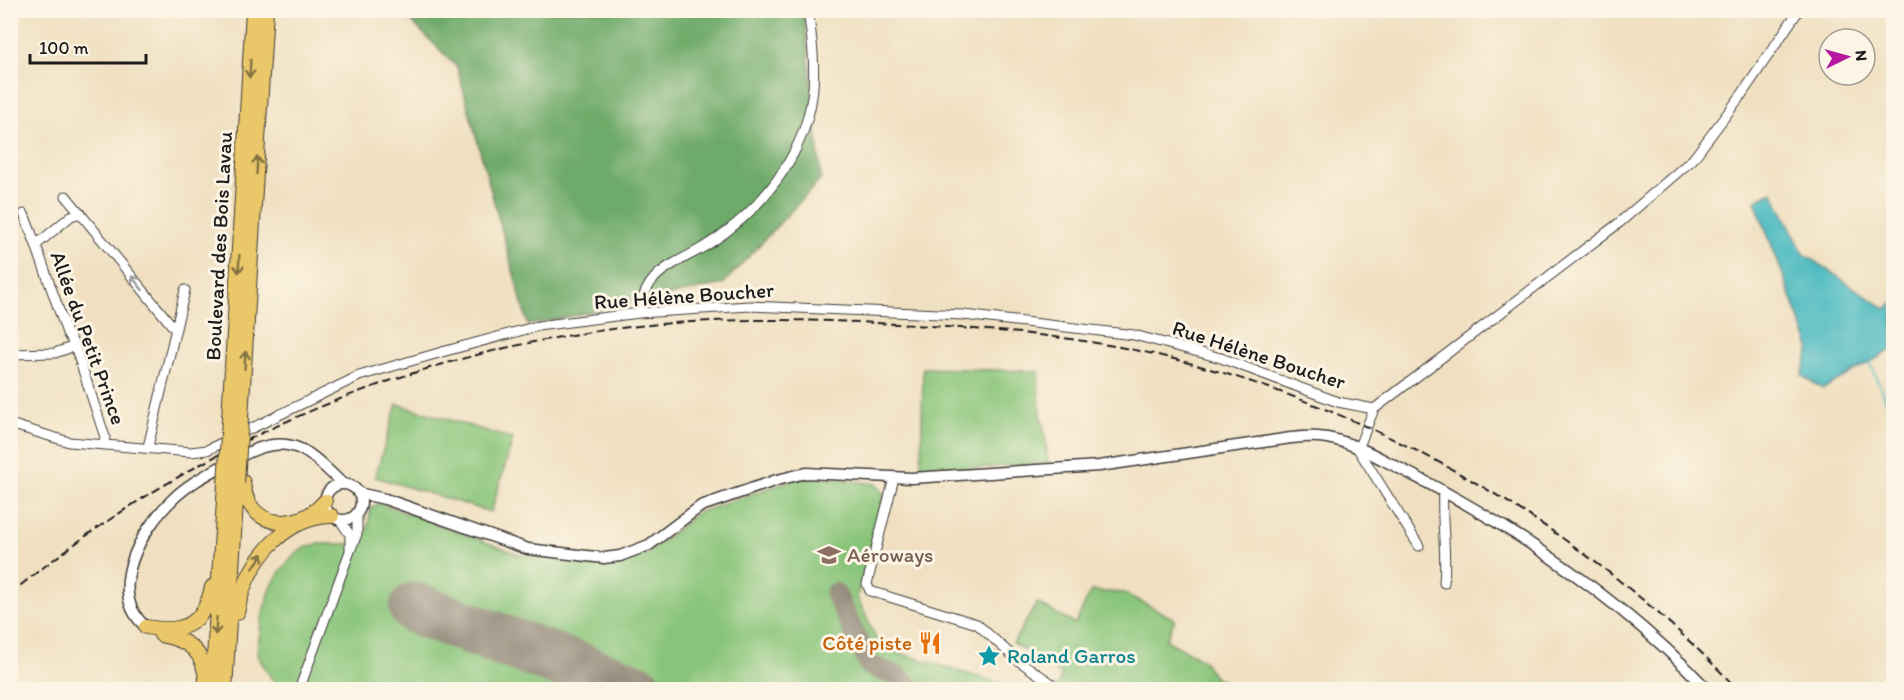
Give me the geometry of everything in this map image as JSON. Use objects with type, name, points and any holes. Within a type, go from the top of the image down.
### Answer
[{"type":"main road","name":"Boulevard des Bois Lavau","points":[[235,483],[235,419],[254,10]]},
{"type":"main road","name":"Boulevard des Bois Lavau","points":[[235,419],[266,10]]},
{"type":"main road","points":[[235,483],[260,516],[269,521],[293,521],[316,509],[328,495]]},
{"type":"main road","points":[[146,627],[168,630],[188,626],[196,620],[208,604],[224,506],[235,483]]},
{"type":"main road","points":[[225,690],[235,483]]},
{"type":"main road","points":[[212,690],[224,506]]},
{"type":"main road","points":[[227,656],[232,647],[241,593],[263,553],[291,528],[312,519],[336,518]]},
{"type":"main road","points":[[146,627],[187,642],[195,648],[203,662],[207,690]]},
{"type":"street","points":[[639,313],[647,288],[662,269],[708,245],[737,225],[778,180],[791,155],[812,98],[813,57],[808,10]]},
{"type":"street","points":[[1359,449],[1374,409],[1619,223],[1693,159],[1748,85],[1798,10]]},
{"type":"street","name":"Allée du Petit Prince","points":[[66,196],[174,328]]},
{"type":"street","name":"Allée du Petit Prince","points":[[36,245],[71,216],[81,213]]},
{"type":"street","name":"Allée du Petit Prince","points":[[24,214],[67,333],[75,346],[105,437],[104,444]]},
{"type":"street","points":[[148,447],[175,338],[174,328],[185,290]]},
{"type":"street","name":"Rue Hélène Boucher","points":[[10,424],[49,438],[191,452],[207,450],[313,396],[378,370],[538,326],[639,313],[750,306],[963,315],[1134,335],[1221,358],[1338,402],[1374,409]]},
{"type":"street","points":[[10,354],[55,353],[75,346]]},
{"type":"street","points":[[146,627],[129,608],[126,585],[135,556],[156,518],[175,497],[198,479],[260,447],[277,444],[294,446],[358,493],[528,549],[604,558],[637,551],[658,539],[700,506],[789,476],[825,473],[894,478],[1100,466],[1318,436],[1359,449],[1443,490],[1530,542],[1638,622],[1707,690]]},
{"type":"street","points":[[1359,449],[1419,546]]},
{"type":"street","points":[[322,465],[328,495],[336,518],[350,535],[350,551]]},
{"type":"street","points":[[894,478],[867,585],[870,591],[977,624],[1016,659],[1051,683]]},
{"type":"street","points":[[328,495],[343,484]]},
{"type":"street","points":[[1443,490],[1442,518],[1446,560],[1444,583]]},
{"type":"street","points":[[299,690],[356,539],[358,493]]},
{"type":"street","points":[[336,518],[350,519],[358,510],[377,498]]},
{"type":"green space","points":[[401,11],[804,11],[821,179],[723,284],[528,325],[457,67]]},
{"type":"green space","points":[[923,368],[1039,371],[1039,394],[1048,463],[921,472]]},
{"type":"green space","points":[[397,404],[513,439],[491,512],[375,477]]},
{"type":"green space","points":[[824,477],[876,484],[884,494],[857,597],[880,647],[1017,689],[279,690],[257,655],[267,598],[289,561],[300,551],[311,546],[354,543],[362,538],[368,527],[370,509],[379,503],[521,555],[595,566],[648,553],[697,513],[798,478]]},
{"type":"green space","points":[[1091,591],[1124,593],[1175,619],[1166,640],[1203,660],[1213,676],[1239,689],[1056,689],[1062,674],[1013,643],[1037,603],[1075,624]]},
{"type":"water","points":[[1772,191],[1804,254],[1886,309],[1893,303],[1893,349],[1823,389],[1802,376],[1810,347],[1755,201]]},
{"type":"waterway","points":[[1870,363],[1894,420]]},
{"type":"taxiway","points":[[835,593],[870,666],[898,676],[908,685]]},
{"type":"runway","points":[[415,608],[638,690]]},
{"type":"railway","points":[[10,594],[77,542],[147,495],[220,454],[296,417],[375,386],[455,361],[537,341],[655,324],[759,320],[897,324],[1035,335],[1137,350],[1250,381],[1328,410],[1404,445],[1478,484],[1548,528],[1615,578],[1679,631],[1738,690]]},
{"type":"place","name":"Aéroways","points":[[829,555]]},
{"type":"place","name":"Côté piste","points":[[930,643]]},
{"type":"place","name":"Roland Garros","points":[[989,656]]}]
